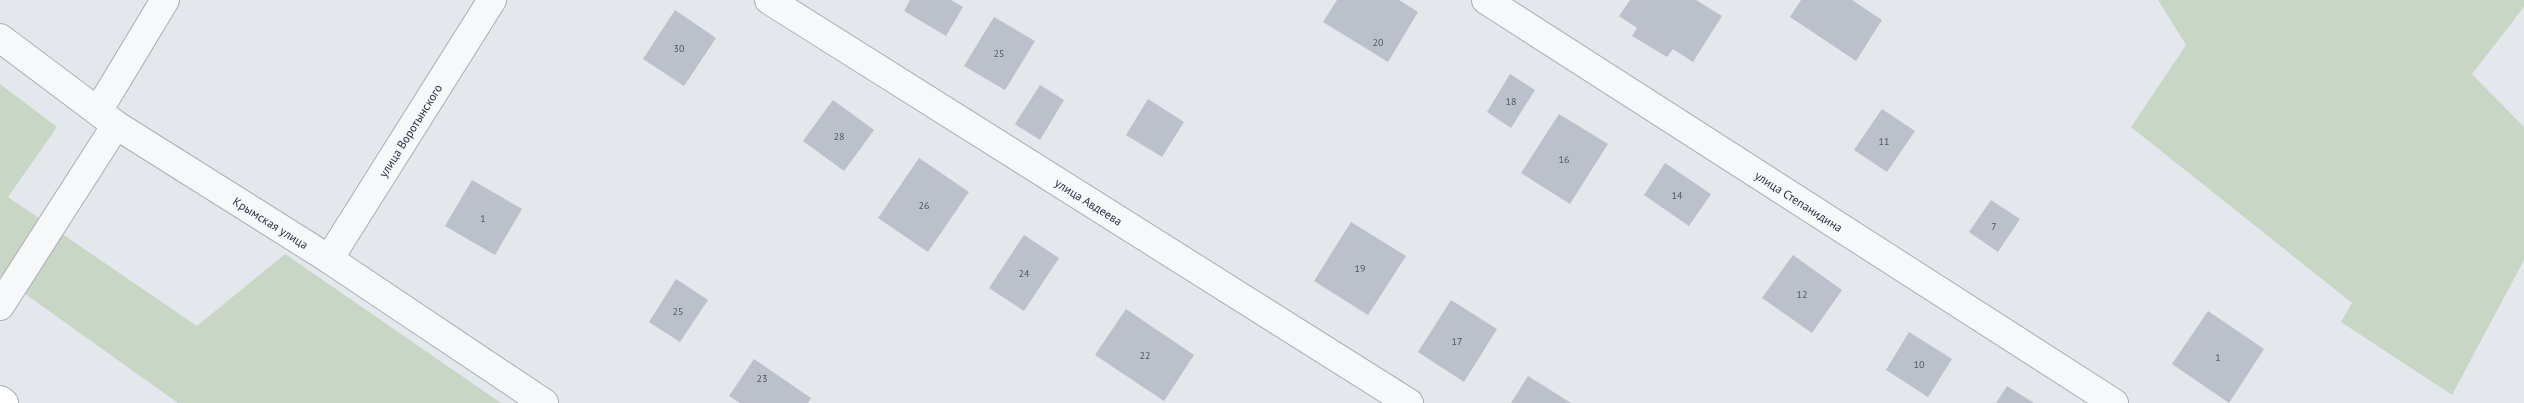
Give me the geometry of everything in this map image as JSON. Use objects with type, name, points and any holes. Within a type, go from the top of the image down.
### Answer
[{"type":"main road","points":[[0,400],[4,403]]},
{"type":"street","points":[[0,306],[107,118],[165,0]]},
{"type":"street","name":"улица Воротынского","points":[[329,259],[492,0]]},
{"type":"street","name":"улица Авдеева","points":[[769,0],[1409,403]]},
{"type":"street","name":"улица Степанидина","points":[[1486,0],[2114,403]]},
{"type":"street","name":"Крымская улица","points":[[0,38],[107,118],[329,259],[544,403]]},
{"type":"green space","points":[[2158,0],[2524,0],[2524,7],[2472,74],[2524,127],[2524,260],[2452,395],[2341,322],[2352,303],[2131,127],[2186,45]]},
{"type":"green space","points":[[0,84],[57,127],[8,197],[197,326],[285,254],[501,403],[178,403],[0,276]]},
{"type":"building","points":[[910,0],[951,0],[963,7],[946,36],[904,11]]},
{"type":"building","points":[[1337,0],[1399,0],[1418,12],[1388,62],[1323,22]]},
{"type":"building","points":[[1630,0],[1696,0],[1722,16],[1693,62],[1673,49],[1667,57],[1632,36],[1637,28],[1619,16]]},
{"type":"building","points":[[1801,0],[1852,0],[1882,20],[1856,61],[1790,17]]},
{"type":"building","points":[[675,10],[716,38],[684,86],[643,59]]},
{"type":"building","points":[[994,17],[1035,41],[1005,90],[964,66]]},
{"type":"building","points":[[1510,74],[1535,90],[1511,128],[1487,112]]},
{"type":"building","points":[[1040,85],[1064,100],[1040,140],[1015,124]]},
{"type":"building","points":[[1148,99],[1184,122],[1162,157],[1126,135]]},
{"type":"building","points":[[833,100],[874,130],[844,171],[803,141]]},
{"type":"building","points":[[1882,109],[1915,131],[1887,172],[1854,150]]},
{"type":"building","points":[[1559,114],[1608,144],[1570,204],[1521,173]]},
{"type":"building","points":[[919,158],[969,192],[928,252],[878,218]]},
{"type":"building","points":[[1665,163],[1711,194],[1689,226],[1644,195]]},
{"type":"building","points":[[472,180],[522,209],[495,255],[445,226]]},
{"type":"building","points":[[1991,200],[2020,219],[1998,252],[1969,232]]},
{"type":"building","points":[[1351,222],[1406,256],[1368,315],[1314,281]]},
{"type":"building","points":[[1024,235],[1059,258],[1024,311],[989,288]]},
{"type":"building","points":[[1793,255],[1842,290],[1812,333],[1762,298]]},
{"type":"building","points":[[676,279],[708,300],[680,342],[649,322]]},
{"type":"building","points":[[1451,300],[1497,329],[1464,382],[1418,352]]},
{"type":"building","points":[[1126,309],[1194,355],[1164,401],[1095,355]]},
{"type":"building","points":[[2208,311],[2264,349],[2229,403],[2172,364]]},
{"type":"building","points":[[1909,332],[1952,359],[1928,397],[1886,370]]},
{"type":"building","points":[[754,359],[811,398],[808,403],[740,403],[729,396]]},
{"type":"building","points":[[1528,376],[1571,403],[1511,403]]},
{"type":"building","points":[[2007,386],[2034,403],[1996,403]]}]
